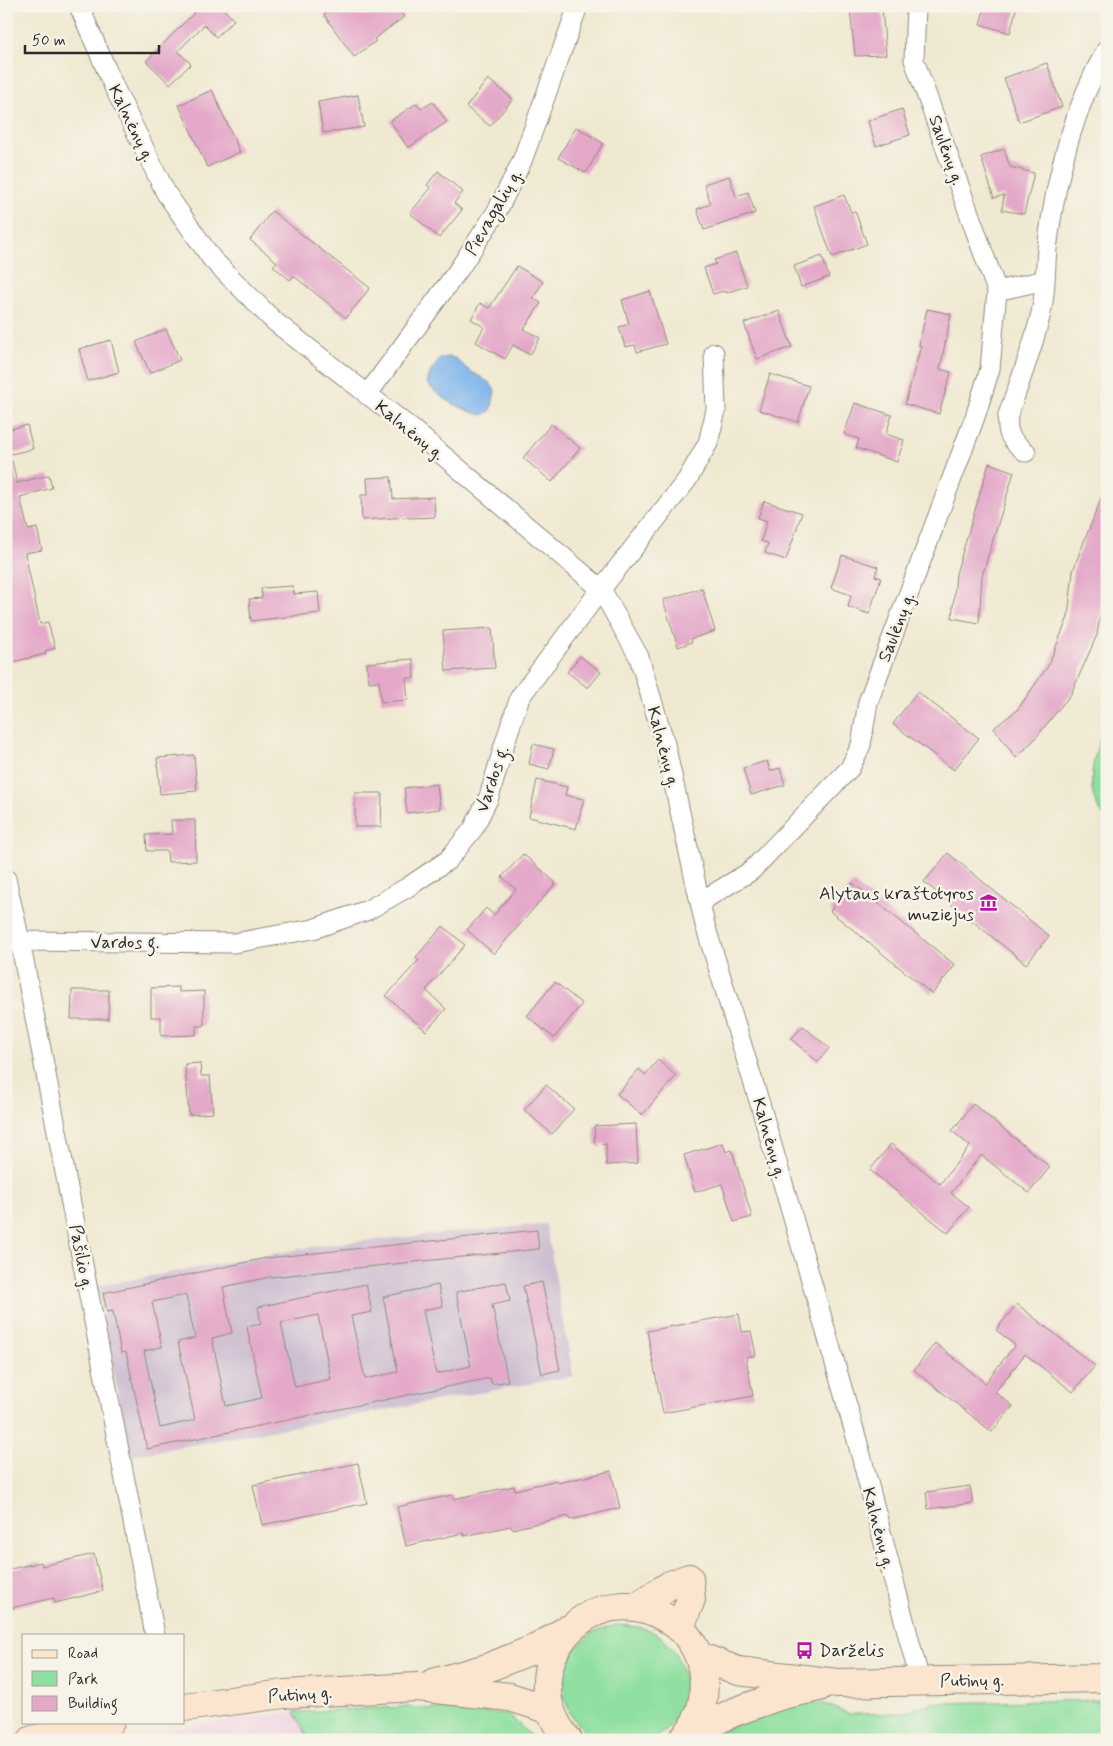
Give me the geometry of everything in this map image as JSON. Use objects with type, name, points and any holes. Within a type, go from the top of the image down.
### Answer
[{"type":"main road","points":[[636,1607],[670,1585],[689,1578],[691,1599],[680,1628]]},
{"type":"main road","name":"Putinų g.","points":[[417,1687],[487,1668],[539,1647],[587,1616],[602,1610],[619,1606],[636,1607]]},
{"type":"main road","points":[[636,1607],[652,1611],[667,1618],[680,1628],[691,1641],[699,1656],[705,1684],[704,1698],[698,1717],[685,1738]]},
{"type":"main road","points":[[557,1728],[547,1695],[546,1680],[554,1650],[562,1637],[573,1626]]},
{"type":"main road","name":"Putinų g.","points":[[699,1656],[738,1671],[837,1683],[1107,1678]]},
{"type":"main road","name":"Putinų g.","points":[[685,1738],[734,1712],[782,1695],[837,1683]]},
{"type":"main road","name":"Putinų g.","points":[[185,1707],[284,1694],[417,1687],[510,1697],[557,1728]]},
{"type":"main road","points":[[32,1740],[101,1724]]},
{"type":"street","name":"Kalnėnų g.","points":[[79,6],[114,87],[166,193],[212,258],[274,321],[413,430],[601,589],[639,657],[665,744],[705,925],[760,1104],[857,1440],[920,1681]]},
{"type":"street","name":"Pievagalių g.","points":[[367,395],[459,269],[497,211],[522,161],[578,6]]},
{"type":"street","name":"Saulėnų g.","points":[[700,902],[751,871],[850,768],[861,745],[868,702],[975,417],[990,369],[997,292],[914,60],[916,6]]},
{"type":"street","points":[[1026,452],[1015,444],[1010,435],[1007,426],[1008,415],[1033,343],[1041,312],[1047,249],[1056,196],[1070,137],[1086,91],[1107,49]]},
{"type":"street","points":[[997,292],[1045,280]]},
{"type":"street","name":"Vardos g.","points":[[13,940],[234,943],[313,929],[368,910],[408,887],[448,860],[473,829],[489,797],[520,697],[601,589],[687,480],[708,443],[716,410],[714,353]]},
{"type":"street","name":"Pašilio g.","points":[[6,879],[13,940],[155,1634]]},
{"type":"shaded area","points":[[546,1224],[573,1376],[130,1456],[97,1286],[321,1245]]},
{"type":"shaded area","points":[[294,1712],[309,1740],[125,1740],[194,1725]]},
{"type":"green space","points":[[1107,717],[1107,763],[1105,763],[1104,777],[1107,819],[1098,808],[1093,795],[1092,770]]},
{"type":"green space","points":[[615,1625],[638,1627],[655,1633],[668,1644],[676,1654],[681,1665],[684,1676],[684,1688],[683,1700],[679,1711],[665,1731],[652,1740],[598,1740],[588,1735],[572,1717],[563,1695],[565,1671],[575,1649],[592,1633]]},
{"type":"green space","points":[[1107,1700],[1107,1740],[705,1740],[761,1711],[790,1703],[822,1703],[850,1714],[902,1713],[931,1703]]},
{"type":"green space","points":[[405,1707],[508,1714],[533,1738],[532,1740],[309,1740],[294,1712]]},
{"type":"water","points":[[450,357],[457,359],[467,369],[490,383],[495,391],[491,410],[483,415],[468,411],[452,403],[427,383],[431,371],[441,358]]},
{"type":"building","points":[[187,6],[221,6],[234,20],[216,37],[204,25],[178,51],[191,64],[170,84],[146,61],[194,13]]},
{"type":"building","points":[[336,6],[396,6],[404,17],[374,39],[376,41],[354,57],[324,15]]},
{"type":"building","points":[[985,6],[1017,6],[1010,33],[980,24]]},
{"type":"building","points":[[882,8],[886,55],[855,56],[850,9]]},
{"type":"building","points":[[1047,63],[1062,107],[1019,122],[1004,78]]},
{"type":"building","points":[[488,79],[513,99],[490,126],[466,107]]},
{"type":"building","points":[[212,90],[240,152],[207,167],[179,105]]},
{"type":"building","points":[[358,95],[364,127],[323,133],[318,102]]},
{"type":"building","points":[[433,102],[447,122],[408,148],[390,121],[417,103],[421,109]]},
{"type":"building","points":[[902,109],[910,135],[876,146],[868,121]]},
{"type":"building","points":[[576,127],[603,143],[586,173],[558,158]]},
{"type":"building","points":[[1004,149],[1010,167],[1034,173],[1024,214],[1002,210],[1004,195],[994,198],[981,157]]},
{"type":"building","points":[[438,171],[463,192],[454,203],[462,210],[439,238],[410,213],[431,188],[427,185]]},
{"type":"building","points":[[729,176],[736,196],[748,192],[755,213],[704,230],[697,209],[711,204],[704,184]]},
{"type":"building","points":[[844,195],[851,212],[855,211],[867,244],[832,257],[814,206]]},
{"type":"building","points":[[272,211],[370,288],[346,318],[294,276],[290,280],[273,266],[277,262],[250,240]]},
{"type":"building","points":[[736,253],[747,286],[725,293],[724,291],[713,294],[704,268],[716,264],[714,260]]},
{"type":"building","points":[[822,256],[829,277],[801,287],[794,266]]},
{"type":"building","points":[[517,266],[543,282],[533,298],[541,303],[524,329],[540,338],[530,355],[513,345],[505,359],[476,342],[484,327],[471,319],[480,303],[489,308]]},
{"type":"building","points":[[650,291],[666,344],[637,352],[635,345],[625,347],[619,327],[629,324],[622,300]]},
{"type":"building","points":[[927,309],[951,314],[940,369],[951,372],[939,414],[905,404],[921,346],[919,345]]},
{"type":"building","points":[[779,311],[792,347],[757,359],[744,323]]},
{"type":"building","points":[[166,329],[180,360],[150,373],[136,342]]},
{"type":"building","points":[[111,340],[119,372],[88,381],[79,349]]},
{"type":"building","points":[[770,374],[809,386],[798,422],[759,410]]},
{"type":"building","points":[[855,403],[892,415],[886,434],[904,440],[897,462],[856,448],[859,439],[844,434]]},
{"type":"building","points":[[551,424],[580,448],[552,482],[523,458]]},
{"type":"building","points":[[27,425],[33,449],[6,455],[6,430]]},
{"type":"building","points":[[12,461],[17,483],[49,475],[52,488],[20,497],[28,530],[37,528],[42,550],[25,553],[40,624],[48,622],[55,648],[45,651],[46,654],[13,662],[6,633],[6,462]]},
{"type":"building","points":[[989,463],[1014,472],[982,576],[979,623],[952,618],[956,574]]},
{"type":"building","points":[[391,477],[393,499],[434,497],[435,517],[362,520],[361,495],[368,495],[367,478]]},
{"type":"building","points":[[1106,486],[1107,573],[1097,635],[1071,694],[1034,740],[1016,758],[994,728],[1018,709],[1048,666],[1068,617],[1073,571]]},
{"type":"building","points":[[764,501],[802,513],[786,560],[765,553],[768,543],[761,541],[767,521],[758,518]]},
{"type":"building","points":[[842,555],[878,567],[875,576],[881,578],[869,614],[848,607],[851,595],[831,588]]},
{"type":"building","points":[[293,586],[294,594],[318,592],[320,613],[251,621],[249,599],[262,598],[261,588]]},
{"type":"building","points":[[702,588],[715,631],[691,639],[692,642],[678,647],[663,600]]},
{"type":"building","points":[[492,628],[495,668],[446,671],[443,631]]},
{"type":"building","points":[[580,656],[601,672],[588,688],[567,672]]},
{"type":"building","points":[[413,659],[414,678],[406,678],[408,700],[381,702],[379,681],[369,682],[367,663]]},
{"type":"building","points":[[917,692],[979,738],[954,770],[893,724]]},
{"type":"building","points":[[533,744],[554,749],[549,769],[529,764]]},
{"type":"building","points":[[194,755],[197,791],[160,794],[157,758]]},
{"type":"building","points":[[767,761],[770,771],[780,768],[785,785],[751,795],[743,768]]},
{"type":"building","points":[[537,780],[567,787],[565,795],[584,799],[576,829],[529,817]]},
{"type":"building","points":[[437,784],[440,809],[407,813],[404,788]]},
{"type":"building","points":[[355,793],[382,793],[381,827],[355,827]]},
{"type":"building","points":[[171,820],[195,820],[196,861],[168,862],[167,851],[147,851],[146,835],[172,834]]},
{"type":"building","points":[[948,853],[1049,936],[1026,964],[924,882]]},
{"type":"building","points":[[523,854],[556,883],[494,954],[467,930],[486,908],[494,915],[516,889],[502,877]]},
{"type":"building","points":[[853,883],[955,965],[932,994],[830,911]]},
{"type":"building","points":[[443,926],[465,945],[426,990],[446,1009],[426,1031],[386,996],[419,960],[416,957]]},
{"type":"building","points":[[555,982],[582,1004],[554,1038],[527,1016]]},
{"type":"building","points":[[179,987],[179,992],[204,991],[204,1026],[196,1026],[196,1035],[161,1036],[161,1017],[151,1017],[151,988]]},
{"type":"building","points":[[72,990],[109,990],[108,1019],[71,1019]]},
{"type":"building","points":[[803,1026],[829,1048],[818,1062],[791,1039]]},
{"type":"building","points":[[658,1060],[676,1076],[642,1115],[617,1094],[639,1069],[645,1075]]},
{"type":"building","points":[[200,1063],[201,1076],[210,1076],[213,1113],[189,1115],[185,1064]]},
{"type":"building","points":[[546,1085],[574,1109],[552,1134],[524,1110]]},
{"type":"building","points":[[973,1104],[1050,1167],[1029,1193],[981,1155],[951,1193],[969,1207],[948,1233],[870,1170],[891,1144],[940,1184],[970,1146],[952,1131]]},
{"type":"building","points":[[636,1124],[638,1163],[606,1165],[606,1144],[595,1145],[594,1126]]},
{"type":"building","points":[[723,1143],[726,1152],[732,1150],[752,1217],[734,1222],[722,1184],[695,1192],[684,1155]]},
{"type":"building","points":[[537,1230],[539,1249],[270,1277],[223,1287],[232,1333],[212,1338],[226,1406],[262,1398],[247,1327],[261,1324],[258,1307],[366,1284],[372,1312],[351,1316],[365,1379],[398,1372],[383,1297],[438,1285],[443,1306],[423,1310],[436,1374],[471,1366],[456,1292],[506,1282],[510,1301],[492,1305],[508,1381],[492,1384],[490,1378],[147,1449],[126,1352],[121,1353],[113,1311],[107,1312],[103,1293],[266,1258]],"holes":[[[186,1295],[195,1338],[178,1342],[195,1420],[160,1428],[144,1351],[162,1347],[152,1302]],[[318,1315],[331,1379],[295,1387],[281,1323]]]},
{"type":"building","points":[[542,1282],[560,1370],[542,1374],[523,1286]]},
{"type":"building","points":[[1017,1304],[1095,1366],[1073,1392],[1025,1354],[995,1392],[1013,1406],[992,1432],[914,1370],[935,1343],[985,1383],[1015,1345],[996,1330]]},
{"type":"building","points":[[739,1314],[742,1332],[751,1331],[756,1355],[746,1357],[753,1396],[663,1413],[647,1331]]},
{"type":"building","points":[[358,1463],[367,1503],[262,1525],[253,1485]]},
{"type":"building","points":[[611,1471],[620,1508],[570,1520],[569,1516],[512,1529],[511,1526],[464,1536],[463,1533],[406,1546],[397,1507],[452,1495],[453,1499],[514,1486],[515,1490],[557,1480],[558,1483]]},
{"type":"building","points":[[970,1486],[973,1503],[928,1509],[926,1492]]},
{"type":"building","points":[[94,1554],[103,1591],[55,1603],[54,1598],[6,1609],[6,1570],[41,1562],[42,1566]]},
{"type":"place","name":"Alytaus kraštotyros muziejus","points":[[988,903]]},
{"type":"place","name":"Darželis","points":[[805,1650]]}]
